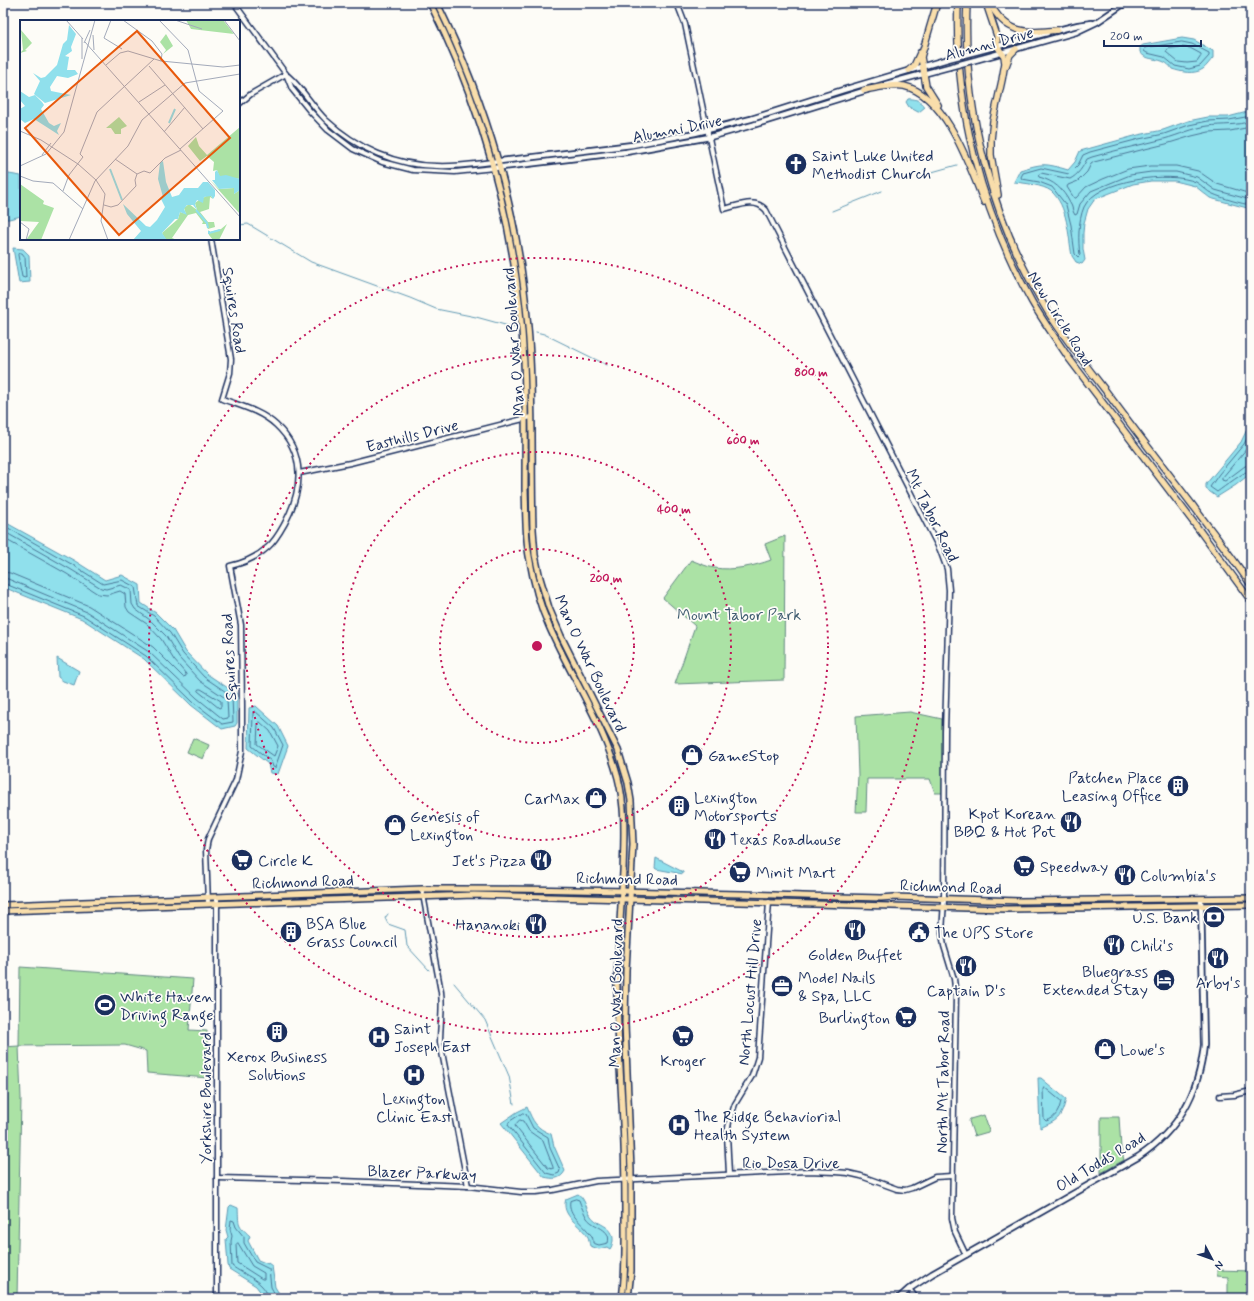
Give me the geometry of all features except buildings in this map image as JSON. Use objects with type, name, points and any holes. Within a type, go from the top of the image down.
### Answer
[{"type":"highway","points":[[909,70],[913,68],[915,64],[938,3]]},
{"type":"highway","name":"New Circle Road","points":[[958,3],[959,53],[967,125],[984,190],[996,227],[1008,254],[1032,302],[1068,357],[1198,527],[1251,601]]},
{"type":"highway","name":"New Circle Road","points":[[967,3],[968,68],[975,119],[986,168],[1017,253],[1048,311],[1072,347],[1216,536],[1251,585]]},
{"type":"highway","points":[[986,3],[997,36],[997,46],[1002,53],[1005,63],[1003,76]]},
{"type":"highway","points":[[990,3],[994,11],[1001,19],[1015,28],[1030,32],[1057,30]]},
{"type":"highway","points":[[926,38],[921,57],[925,74],[924,82],[963,151],[999,238],[1008,254]]},
{"type":"highway","points":[[1006,226],[998,196],[991,147],[992,121],[1003,76],[1010,55],[1016,49]]},
{"type":"highway","points":[[864,90],[891,86],[912,89],[930,100],[950,126]]},
{"type":"main road","name":"Man O War Boulevard","points":[[430,3],[453,52],[480,121],[494,168],[518,286],[524,367],[527,536],[533,578],[549,626],[600,729],[615,766],[622,796],[625,823],[618,957],[624,1180],[624,1269],[622,1298]]},
{"type":"main road","name":"Man O War Boulevard","points":[[437,3],[470,75],[484,113],[499,161],[513,218],[525,294],[529,342],[533,529],[535,555],[540,578],[549,608],[561,636],[618,750],[629,789],[633,818],[626,965],[625,1029],[631,1179],[631,1271],[628,1298]]},
{"type":"main road","name":"Alumni Drive","points":[[494,168],[654,148],[710,137],[864,90],[1076,32],[1097,22],[1125,3]]},
{"type":"main road","name":"Alumni Drive","points":[[492,162],[632,145],[708,130],[757,117],[948,59],[1057,30],[1097,22]]},
{"type":"main road","name":"Richmond Road","points":[[218,900],[422,889],[630,890],[1048,902],[1251,898]]},
{"type":"main road","name":"Richmond Road","points":[[3,905],[474,895],[944,908],[1040,909],[1251,905]]},
{"type":"main road","name":"Old Todds Road","points":[[899,1298],[909,1289],[932,1274],[1142,1154],[1164,1136],[1182,1114],[1191,1098],[1197,1082],[1204,1045],[1201,899]]},
{"type":"main road","name":"Richmond Road","points":[[3,911],[208,900]]},
{"type":"street","name":"Alumni Drive","points":[[234,3],[286,74],[297,84],[321,115],[339,131],[362,146],[403,162],[435,166],[455,166],[492,162]]},
{"type":"street","points":[[677,3],[685,24],[710,137]]},
{"type":"street","name":"Alumni Drive","points":[[286,74],[292,89],[321,123],[348,145],[368,156],[394,166],[419,171],[455,172],[494,168]]},
{"type":"street","points":[[240,103],[251,94],[286,74]]},
{"type":"street","name":"Mt Tabor Road","points":[[710,137],[724,209],[755,203],[761,205],[768,213],[945,562],[948,574],[949,590],[945,725],[944,908]]},
{"type":"street","name":"Squires Road","points":[[208,900],[206,850],[208,839],[215,821],[236,780],[242,747],[241,625],[230,566],[244,562],[256,556],[268,547],[279,535],[295,501],[299,473],[288,439],[276,425],[260,413],[222,399],[230,372],[231,359],[211,240]]},
{"type":"street","name":"Easthills Drive","points":[[299,473],[350,463],[531,417]]},
{"type":"street","points":[[422,889],[422,896],[441,992],[442,1007],[439,1027],[440,1042],[468,1186]]},
{"type":"street","name":"Yorkshire Boulevard","points":[[217,1298],[218,900]]},
{"type":"street","name":"North Locust Hill Drive","points":[[729,1174],[727,1134],[729,1122],[735,1104],[754,1073],[758,1057],[769,902]]},
{"type":"street","name":"North Mt Tabor Road","points":[[944,908],[943,939],[954,979],[956,995],[952,1218],[955,1232],[966,1255]]},
{"type":"street","points":[[1220,1096],[1234,1095],[1251,1091]]},
{"type":"street","name":"Rio Dosa Drive","points":[[624,1180],[808,1171],[835,1172],[861,1176],[897,1189],[905,1190],[935,1177],[952,1176]]},
{"type":"street","name":"Blazer Parkway","points":[[217,1178],[330,1180],[468,1186],[521,1192],[553,1190],[586,1182],[624,1180]]},
{"type":"street","points":[[909,1289],[916,1298]]},
{"type":"green space","name":"Mount Tabor Park","points":[[785,536],[784,680],[675,684],[695,626],[663,598],[691,560],[709,567],[722,569],[758,564],[771,560],[765,544]]},
{"type":"green space","points":[[910,712],[942,719],[942,793],[935,793],[930,779],[867,779],[866,812],[856,812],[858,775],[856,716]]},
{"type":"green space","points":[[193,738],[209,745],[203,759],[187,752]]},
{"type":"green space","name":"White Haven Driving Range","points":[[20,967],[193,979],[189,1030],[207,1031],[208,1078],[147,1073],[146,1051],[125,1045],[19,1046]]},
{"type":"green space","points":[[19,1046],[21,1098],[17,1298],[3,1298],[3,1047]]},
{"type":"green space","points":[[984,1115],[989,1130],[988,1132],[974,1136],[969,1121],[970,1119]]},
{"type":"green space","points":[[1101,1117],[1119,1117],[1121,1148],[1124,1160],[1101,1173]]},
{"type":"green space","points":[[1217,1270],[1251,1271],[1251,1298],[1244,1298],[1243,1294],[1228,1296],[1228,1277],[1217,1276]]},
{"type":"water","points":[[1182,38],[1194,40],[1213,51],[1213,58],[1203,69],[1196,72],[1183,72],[1172,69],[1164,62],[1147,57],[1140,52],[1140,47],[1143,45]]},
{"type":"water","points":[[908,99],[918,100],[925,107],[918,112],[909,107],[906,102]]},
{"type":"water","points":[[1251,111],[1251,209],[1210,198],[1195,186],[1175,181],[1151,181],[1133,184],[1095,199],[1088,209],[1083,233],[1085,260],[1082,264],[1076,262],[1072,256],[1064,213],[1057,197],[1051,191],[1043,187],[1014,182],[1020,170],[1034,166],[1049,165],[1068,170],[1075,162],[1080,151],[1138,135],[1163,130],[1188,121],[1208,117],[1228,117]]},
{"type":"water","points":[[3,173],[20,176],[20,216],[3,219]]},
{"type":"water","points":[[13,248],[23,249],[29,255],[30,282],[19,283]]},
{"type":"water","points":[[1251,421],[1251,473],[1217,497],[1206,489],[1206,484],[1241,442]]},
{"type":"water","points":[[3,521],[75,561],[105,580],[122,575],[140,585],[141,603],[156,613],[173,630],[186,652],[207,674],[237,694],[237,723],[235,726],[222,729],[191,705],[144,659],[82,619],[3,587]]},
{"type":"water","points":[[57,658],[79,671],[74,685],[63,681],[58,677]]},
{"type":"water","points":[[256,706],[278,726],[288,746],[278,774],[270,773],[268,764],[248,748],[249,708]]},
{"type":"water","points":[[656,858],[683,872],[683,874],[656,869]]},
{"type":"water","points":[[1038,1078],[1041,1078],[1066,1099],[1058,1118],[1040,1128]]},
{"type":"water","points":[[527,1107],[531,1117],[538,1127],[551,1134],[554,1146],[565,1171],[559,1177],[544,1177],[501,1123]]},
{"type":"water","points":[[578,1194],[582,1198],[591,1216],[611,1232],[613,1241],[610,1249],[607,1247],[599,1249],[590,1246],[588,1237],[568,1215],[565,1205],[566,1199]]},
{"type":"water","points":[[231,1205],[238,1208],[238,1218],[240,1224],[250,1236],[248,1241],[258,1260],[272,1266],[275,1287],[282,1298],[265,1298],[256,1286],[229,1269],[226,1239],[228,1237],[226,1230],[229,1207]]},
{"type":"waterway","points":[[932,172],[957,165]]},
{"type":"waterway","points":[[832,211],[882,191]]},
{"type":"waterway","points":[[240,225],[248,224],[311,262],[436,309],[476,317],[516,328]]},
{"type":"waterway","points":[[536,332],[544,334],[607,365]]},
{"type":"waterway","points":[[388,914],[385,918],[388,924],[405,930],[407,946],[429,970]]},
{"type":"waterway","points":[[454,983],[485,1020],[509,1076],[514,1104]]},
{"type":"place","name":"Saint Luke United Methodist Church","points":[[796,164]]},
{"type":"place","name":"GameStop","points":[[692,755]]},
{"type":"place","name":"Patchen Place Leasing Office","points":[[1178,786]]},
{"type":"place","name":"CarMax","points":[[596,798]]},
{"type":"place","name":"Lexington Motorsports","points":[[679,806]]},
{"type":"place","name":"Kpot Korean BBQ & Hot Pot","points":[[1071,822]]},
{"type":"place","name":"Genesis of Lexington","points":[[395,825]]},
{"type":"place","name":"Texas Roadhouse","points":[[715,839]]},
{"type":"place","name":"Circle K","points":[[242,860]]},
{"type":"place","name":"Jet's Pizza","points":[[541,860]]},
{"type":"place","name":"Speedway","points":[[1024,866]]},
{"type":"place","name":"Minit Mart","points":[[740,872]]},
{"type":"place","name":"Columbia's","points":[[1125,875]]},
{"type":"place","name":"U.S. Bank","points":[[1214,917]]},
{"type":"place","name":"Hananoki","points":[[536,924]]},
{"type":"place","name":"Golden Buffet","points":[[855,930]]},
{"type":"place","name":"BSA Blue Grass Council","points":[[291,932]]},
{"type":"place","name":"The UPS Store","points":[[919,932]]},
{"type":"place","name":"Chili's","points":[[1114,945]]},
{"type":"place","name":"Arby's","points":[[1218,958]]},
{"type":"place","name":"Captain D's","points":[[966,966]]},
{"type":"place","name":"Bluegrass Extended Stay","points":[[1164,980]]},
{"type":"place","name":"Model Nails & Spa, LLC","points":[[782,986]]},
{"type":"place","name":"White Haven Driving Range","points":[[105,1005]]},
{"type":"place","name":"Burlington","points":[[906,1017]]},
{"type":"place","name":"Xerox Business Solutions","points":[[277,1032]]},
{"type":"place","name":"Kroger","points":[[683,1036]]},
{"type":"place","name":"Saint Joseph East","points":[[379,1037]]},
{"type":"place","name":"Lowe's","points":[[1105,1049]]},
{"type":"place","name":"Lexington Clinic East","points":[[414,1075]]},
{"type":"place","name":"The Ridge Behaviorial Health System","points":[[679,1125]]}]
